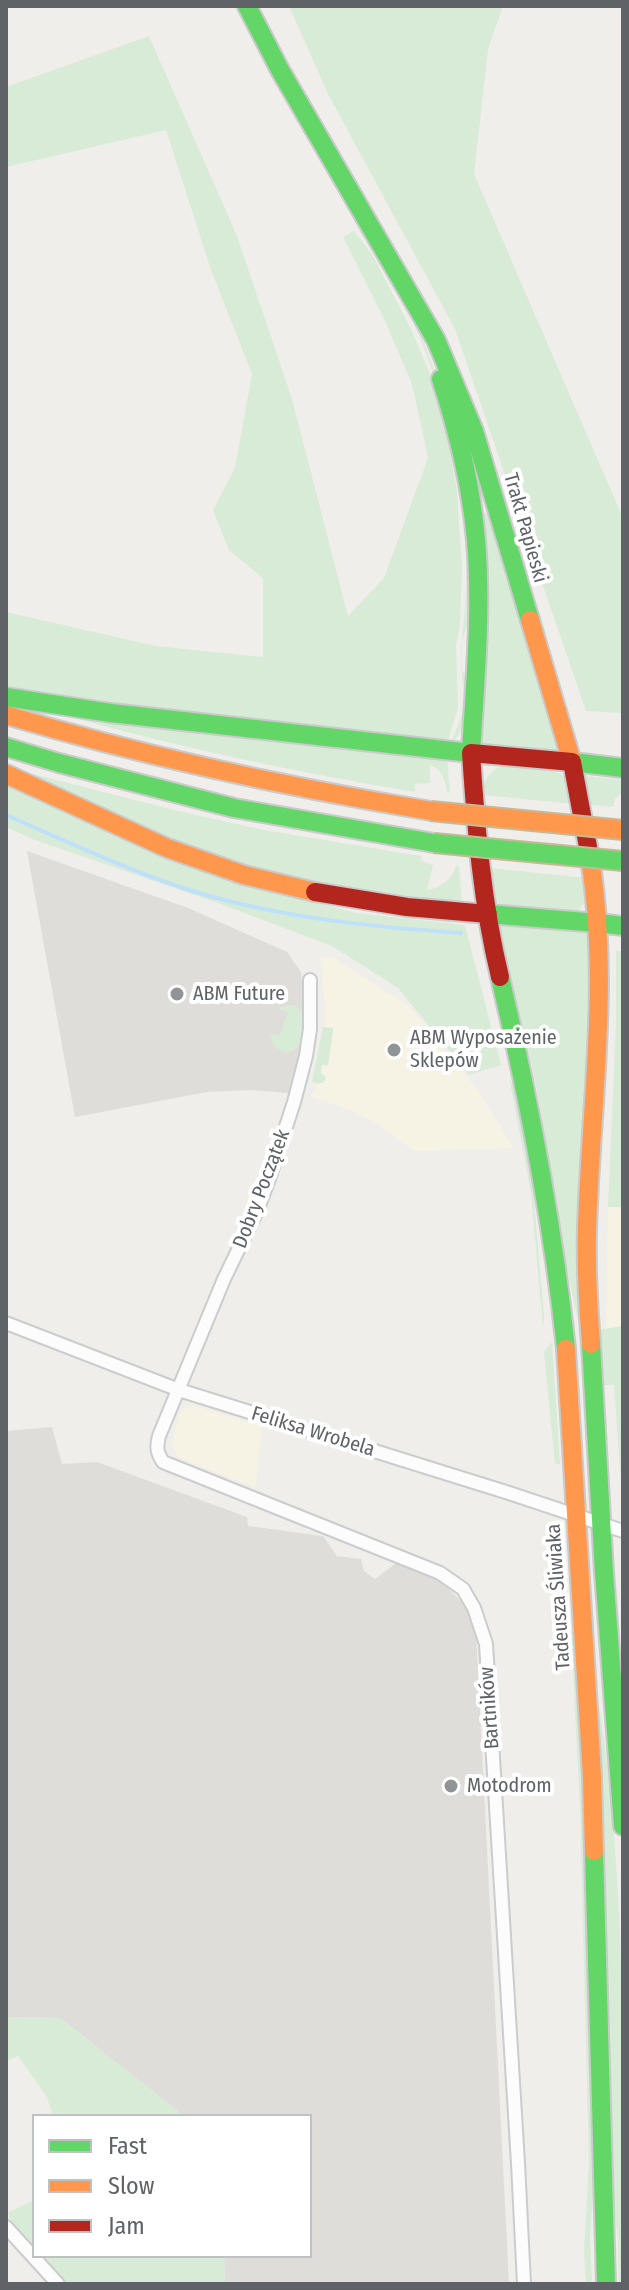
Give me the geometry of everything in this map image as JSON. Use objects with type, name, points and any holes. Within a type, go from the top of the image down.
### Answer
[{"type":"main road","name":"Trakt Papieski","points":[[247,6],[280,70],[442,353],[474,431],[572,762],[594,881],[598,923]]},
{"type":"main road","name":"Trakt Papieski","points":[[418,312],[458,436],[476,539],[471,753]]},
{"type":"main road","points":[[6,697],[111,713],[623,768]]},
{"type":"main road","points":[[6,715],[71,736],[168,761],[336,796],[431,811],[623,830]]},
{"type":"main road","points":[[6,747],[234,808],[434,843],[623,861]]},
{"type":"main road","name":"Tadeusza Śliwiaka","points":[[471,753],[476,834],[494,952],[537,1146],[553,1240],[567,1359],[593,1804],[606,2284]]},
{"type":"main road","points":[[6,774],[169,849],[237,872],[321,894],[450,912],[623,926]]},
{"type":"main road","points":[[598,923],[599,1029],[587,1230],[590,1334],[623,1826]]},
{"type":"street","name":"Dobry Początek","points":[[179,1390],[224,1279],[257,1211],[294,1102],[310,1029],[310,980]]},
{"type":"street","name":"Feliksa Wrobela","points":[[6,1323],[179,1390],[623,1531]]},
{"type":"street","name":"Bartników","points":[[179,1390],[156,1445],[163,1462],[440,1573],[463,1589],[474,1608],[486,1644],[524,2284]]},
{"type":"street","points":[[6,2227],[32,2256]]},
{"type":"street","points":[[34,2258],[58,2284]]},
{"type":"shaded area","points":[[27,851],[188,908],[287,952],[301,972],[304,1014],[300,1058],[288,1093],[250,1090],[207,1092],[75,1117]]},
{"type":"shaded area","points":[[321,957],[333,958],[409,1006],[476,1088],[514,1148],[414,1151],[378,1124],[348,1109],[312,1097],[326,1023]]},
{"type":"shaded area","points":[[608,1207],[623,1207],[623,1326],[606,1329]]},
{"type":"shaded area","points":[[195,1406],[262,1426],[256,1488],[178,1457],[172,1444],[179,1416],[184,1408]]},
{"type":"shaded area","points":[[52,1427],[62,1464],[97,1462],[247,1517],[248,1526],[323,1536],[337,1556],[361,1559],[364,1571],[375,1579],[396,1563],[442,1582],[464,1604],[476,1631],[509,2284],[225,2284],[224,2258],[312,2258],[312,2114],[181,2114],[60,2018],[6,2017],[6,1431]]},
{"type":"green space","points":[[289,6],[503,6],[488,49],[474,174],[623,518],[623,713],[586,711],[455,329],[328,94]]},
{"type":"green space","points":[[149,36],[237,236],[292,399],[348,616],[384,578],[428,458],[412,384],[343,237],[354,231],[372,254],[411,329],[430,374],[450,448],[457,492],[462,567],[460,625],[456,645],[458,708],[447,743],[6,690],[6,612],[156,646],[263,657],[263,578],[229,550],[213,510],[235,468],[252,374],[211,270],[166,130],[6,167],[6,87]]},
{"type":"green space","points":[[358,230],[369,237],[392,281],[375,251]]},
{"type":"green space","points":[[405,306],[436,373],[457,448],[467,536],[468,565],[468,623],[462,641],[461,662],[466,540],[461,490],[439,391]]},
{"type":"green space","points":[[485,513],[489,514],[560,750],[558,755],[489,748],[481,740]]},
{"type":"green space","points":[[462,671],[466,675],[465,720],[452,742],[463,704]]},
{"type":"green space","points":[[64,715],[447,757],[450,793],[440,772],[430,765],[430,783],[415,784],[415,792],[238,758]]},
{"type":"green space","points":[[504,765],[547,769],[562,775],[567,779],[575,804],[482,795],[488,777]]},
{"type":"green space","points":[[17,770],[264,830],[421,856],[422,861],[433,865],[427,890],[445,882],[459,866],[462,905],[341,890],[270,875],[174,841]]},
{"type":"green space","points":[[586,776],[623,780],[623,791],[615,799],[613,807],[590,805]]},
{"type":"green space","points":[[6,783],[284,895],[357,913],[465,925],[501,1065],[469,1075],[398,988],[332,946],[6,827]]},
{"type":"green space","points":[[489,868],[587,878],[586,902],[573,915],[502,907],[495,900]]},
{"type":"green space","points":[[501,924],[584,931],[588,934],[581,1169],[581,1334],[564,1255],[536,1085],[499,928]]},
{"type":"green space","points":[[616,951],[623,952],[623,1207],[608,1207],[616,1025]]},
{"type":"green space","points":[[288,1005],[301,1010],[305,1022],[302,1040],[289,1053],[276,1047],[270,1033],[279,1036],[288,1013],[279,1009]]},
{"type":"green space","points":[[323,1027],[333,1028],[333,1031],[328,1066],[322,1065],[321,1073],[326,1077],[324,1082],[318,1084],[312,1081]]},
{"type":"green space","points":[[509,1077],[515,1091],[532,1178],[543,1329],[531,1193]]},
{"type":"green space","points":[[623,1326],[623,1509],[614,1385],[603,1385],[599,1330]]},
{"type":"green space","points":[[552,1342],[560,1464],[555,1464],[544,1352]]},
{"type":"green space","points":[[574,1631],[586,1808],[595,2165],[590,2238],[592,2284],[586,2284],[584,2250],[589,2164],[580,1808],[571,1632]]},
{"type":"green space","points":[[595,1704],[599,1704],[608,1776],[619,1921],[623,2066],[623,2284],[619,2284],[618,2241],[609,2165]]},
{"type":"green space","points":[[6,2017],[60,2018],[181,2114],[52,2114],[47,2097],[18,2056],[6,2061]]},
{"type":"green space","points":[[32,2201],[32,2250],[11,2227],[9,2212]]},
{"type":"green space","points":[[39,2258],[224,2258],[225,2284],[63,2284]]},
{"type":"waterway","points":[[6,815],[132,869],[209,896],[271,911],[334,921],[461,933]]},
{"type":"traffic: fast","points":[[247,6],[280,70],[436,340],[474,431],[530,620]]},
{"type":"traffic: fast","points":[[441,379],[463,458],[476,540],[478,620],[471,753]]},
{"type":"traffic: fast","points":[[6,697],[111,713],[471,753]]},
{"type":"traffic: fast","points":[[6,747],[234,808],[434,843]]},
{"type":"traffic: fast","points":[[572,762],[623,768]]},
{"type":"traffic: fast","points":[[434,843],[623,861]]},
{"type":"traffic: fast","points":[[488,914],[598,923]]},
{"type":"traffic: fast","points":[[598,923],[623,926]]},
{"type":"traffic: fast","points":[[500,977],[539,1162],[566,1349]]},
{"type":"traffic: fast","points":[[591,1344],[623,1826]]},
{"type":"traffic: fast","points":[[594,1851],[606,2284]]},
{"type":"traffic: slow","points":[[530,620],[572,762]]},
{"type":"traffic: slow","points":[[6,715],[217,770],[431,811]]},
{"type":"traffic: slow","points":[[6,774],[167,848],[244,875],[315,892]]},
{"type":"traffic: slow","points":[[431,811],[623,830]]},
{"type":"traffic: slow","points":[[588,847],[595,895],[599,990],[587,1228],[591,1344]]},
{"type":"traffic: slow","points":[[566,1349],[594,1851]]},
{"type":"traffic: jam","points":[[500,977],[484,893],[471,753],[572,762],[588,847]]},
{"type":"traffic: jam","points":[[315,892],[407,907],[488,914]]},
{"type":"place","name":"ABM Future","points":[[177,994]]},
{"type":"place","name":"ABM Wyposażenie Sklepów","points":[[394,1050]]},
{"type":"place","name":"Motodrom","points":[[451,1786]]}]
